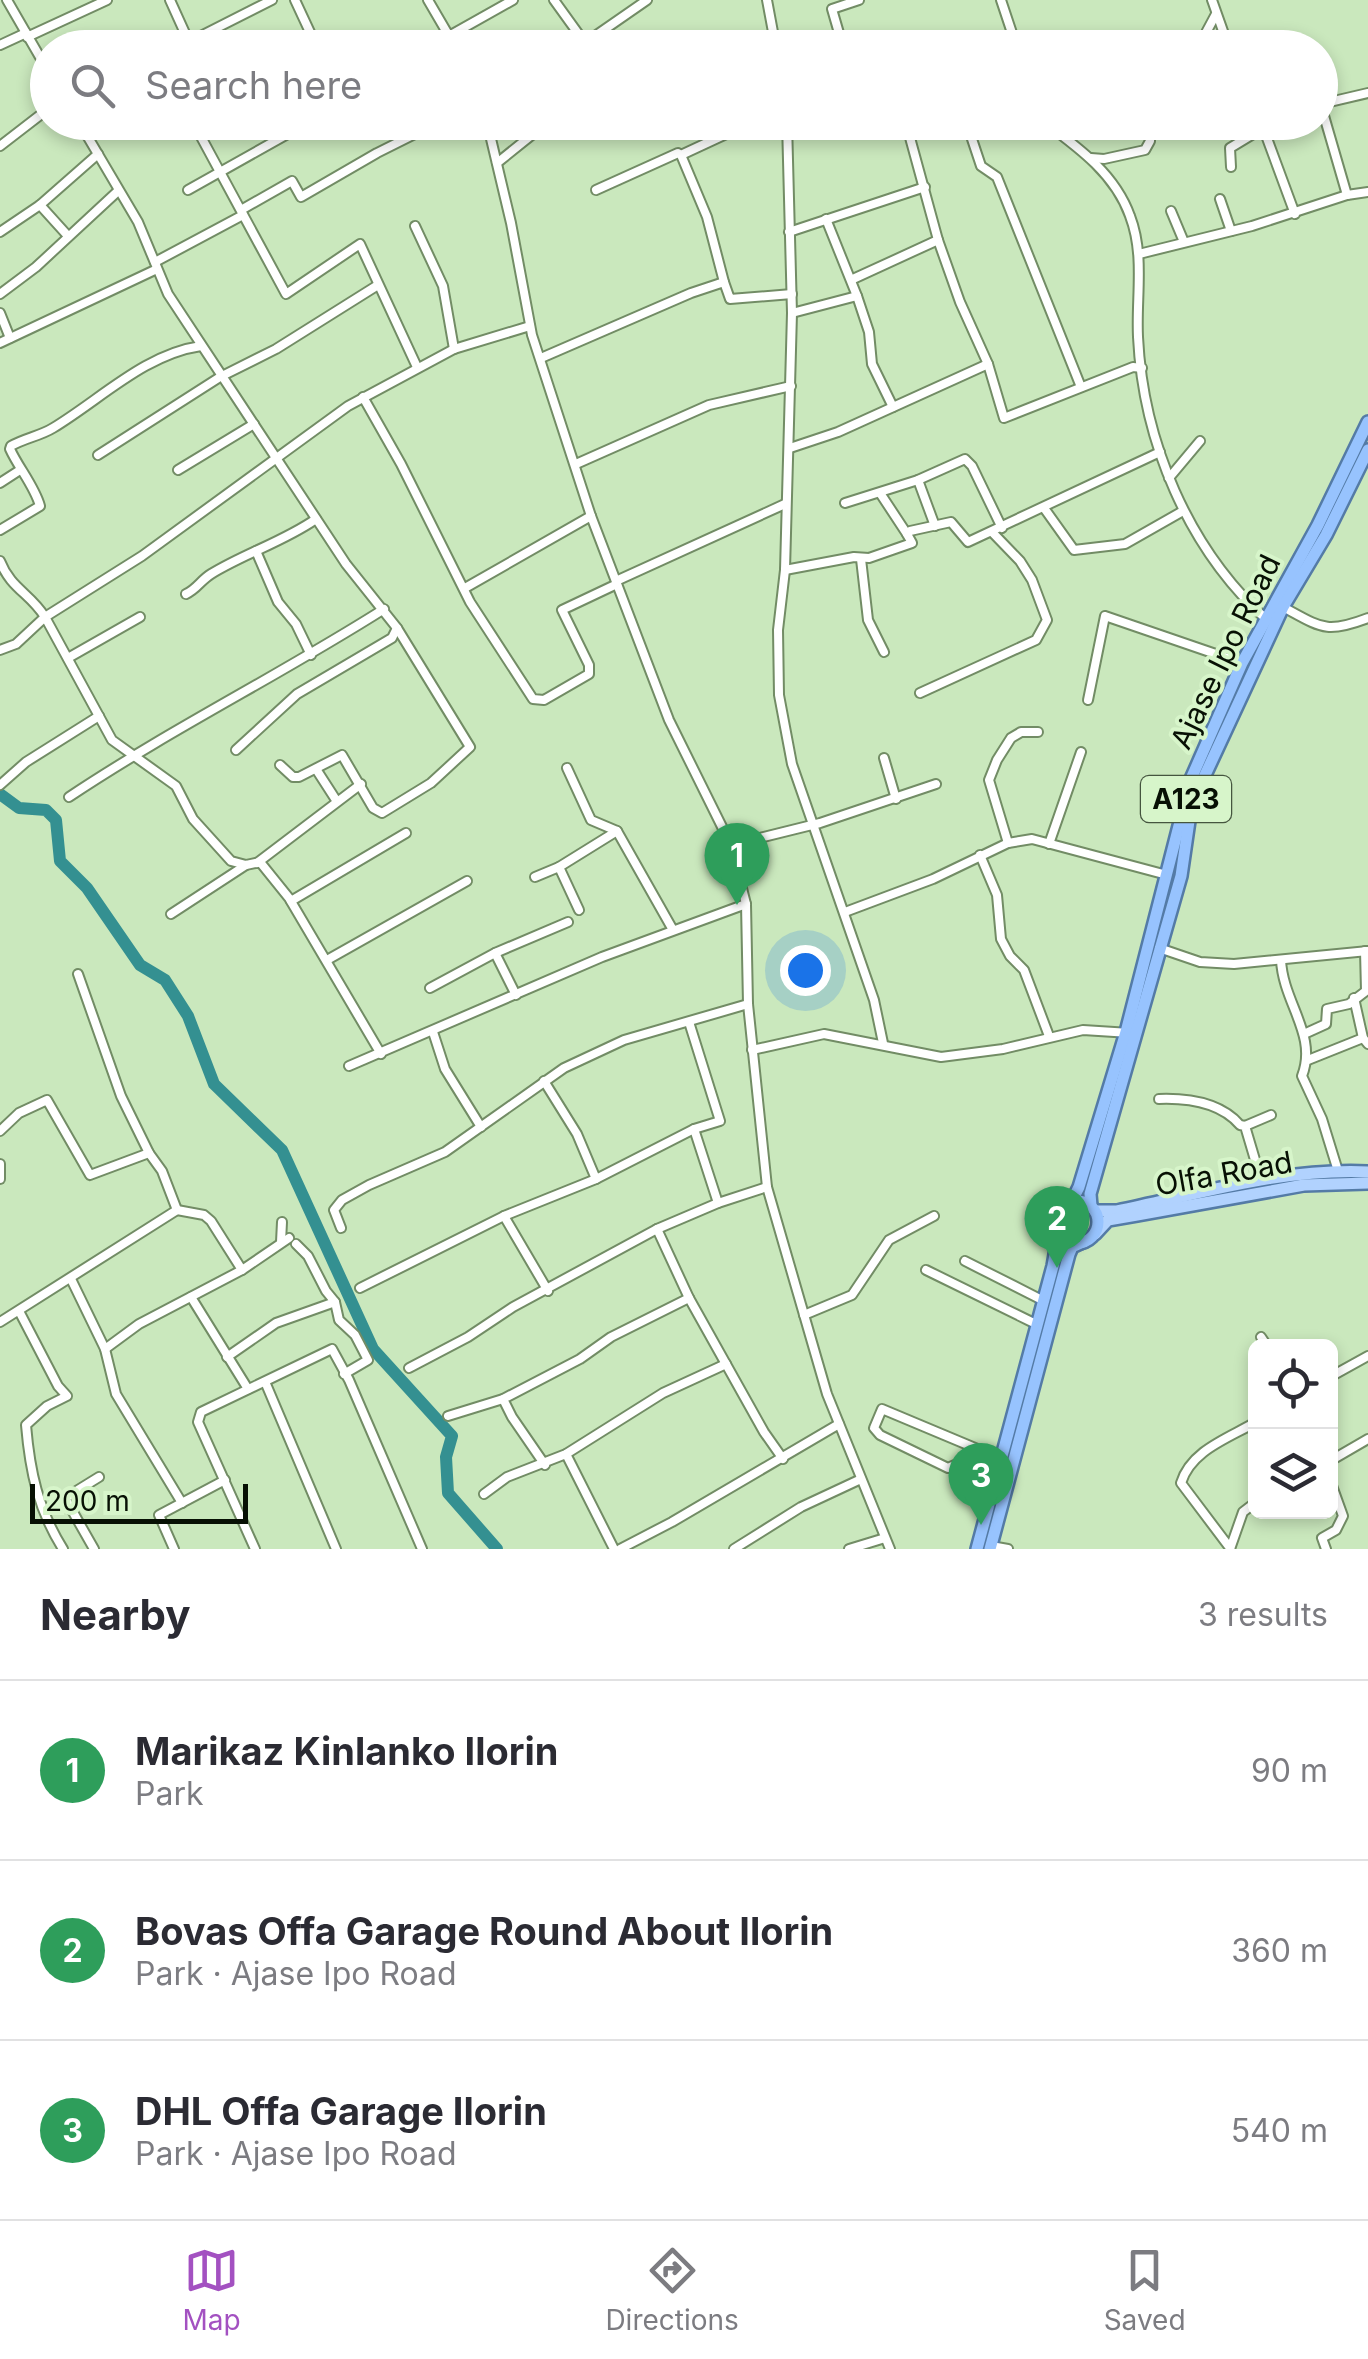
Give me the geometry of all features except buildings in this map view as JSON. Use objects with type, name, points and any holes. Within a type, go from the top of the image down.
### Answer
[{"type":"highway","name":"Ajase Ipo Road","points":[[1072,1201],[1159,948],[1181,876],[1189,821],[1199,788],[1270,622],[1368,422]]},
{"type":"highway","name":"Ajase Ipo Road","points":[[1093,1208],[1090,1194],[1191,780],[1242,663],[1283,607],[1326,535],[1368,450]]},
{"type":"highway","points":[[1072,1201],[1093,1208]]},
{"type":"highway","name":"A123","points":[[977,1549],[1042,1300],[1058,1232],[1057,1214],[1072,1201]]},
{"type":"highway","name":"A123","points":[[990,1547],[1068,1254],[1072,1247],[1090,1238],[1098,1222],[1093,1208]]},
{"type":"highway","points":[[1058,1232],[1070,1242],[1090,1238]]},
{"type":"main road","points":[[1093,1208],[1116,1211],[1261,1180],[1338,1171],[1368,1172]]},
{"type":"main road","name":"Olfa Road","points":[[1090,1238],[1108,1220],[1137,1214],[1304,1185],[1368,1183]]},
{"type":"street","points":[[8,0],[30,42]]},
{"type":"street","points":[[38,30],[107,0]]},
{"type":"street","points":[[170,0],[183,30]]},
{"type":"street","points":[[212,30],[272,0]]},
{"type":"street","points":[[295,0],[309,30]]},
{"type":"street","points":[[428,0],[446,30]]},
{"type":"street","points":[[460,30],[513,0]]},
{"type":"street","points":[[554,0],[574,30]]},
{"type":"street","points":[[605,30],[647,0]]},
{"type":"street","points":[[767,0],[773,30]]},
{"type":"street","points":[[837,30],[832,9],[859,0]]},
{"type":"street","points":[[1002,0],[1011,30]]},
{"type":"street","points":[[1212,0],[1222,30]]},
{"type":"street","points":[[1207,30],[1216,14]]},
{"type":"street","points":[[0,45],[30,33]]},
{"type":"street","points":[[1338,100],[1368,94]]},
{"type":"street","points":[[0,146],[30,123]]},
{"type":"street","points":[[90,140],[138,222],[168,294],[220,377],[346,564],[397,628],[470,747],[431,784],[382,813],[373,808],[342,756],[293,777],[280,765]]},
{"type":"street","points":[[203,140],[286,294],[360,244],[417,367]]},
{"type":"street","points":[[188,190],[277,140]]},
{"type":"street","points":[[0,343],[156,266],[292,180],[302,197],[403,140]]},
{"type":"street","points":[[491,140],[530,326],[591,516],[669,720],[731,845],[746,904],[748,1004],[766,1187],[839,1424],[890,1549]]},
{"type":"street","points":[[497,163],[526,140]]},
{"type":"street","points":[[681,155],[713,140]]},
{"type":"street","points":[[787,140],[792,313],[785,570],[778,630],[780,695],[792,764],[874,1000],[883,1043]]},
{"type":"street","points":[[911,140],[938,240],[988,364],[1004,418],[1134,367],[1142,368]]},
{"type":"street","points":[[972,140],[981,166],[998,177],[1081,387]]},
{"type":"street","points":[[1068,140],[1092,158],[1131,217],[1138,254],[1138,338],[1146,412],[1169,478],[1183,511],[1209,551],[1270,622]]},
{"type":"street","points":[[1092,158],[1145,150],[1150,140]]},
{"type":"street","points":[[1231,168],[1230,148],[1241,140]]},
{"type":"street","points":[[1268,140],[1295,214]]},
{"type":"street","points":[[1331,140],[1346,195]]},
{"type":"street","points":[[596,190],[678,152],[707,217],[730,299],[792,294]]},
{"type":"street","points":[[0,232],[40,206],[98,154]]},
{"type":"street","points":[[789,232],[925,186]]},
{"type":"street","points":[[0,294],[36,267],[118,191]]},
{"type":"street","points":[[1138,254],[1368,192]]},
{"type":"street","points":[[1220,200],[1231,231]]},
{"type":"street","points":[[40,206],[68,236]]},
{"type":"street","points":[[1171,210],[1184,242]]},
{"type":"street","points":[[826,219],[853,280],[870,332],[872,364],[893,407]]},
{"type":"street","points":[[415,226],[443,286],[454,349]]},
{"type":"street","points":[[853,280],[938,240]]},
{"type":"street","points":[[541,358],[724,282]]},
{"type":"street","points":[[98,455],[220,377],[276,349],[378,285]]},
{"type":"street","points":[[792,313],[858,296]]},
{"type":"street","points":[[0,313],[10,338]]},
{"type":"street","points":[[0,650],[16,644],[46,617],[142,556],[363,398],[454,349],[530,326]]},
{"type":"street","points":[[0,530],[40,506],[10,449],[14,444],[48,431],[138,369],[177,349],[201,346]]},
{"type":"street","points":[[790,448],[838,432],[988,364]]},
{"type":"street","points":[[576,464],[709,405],[791,386]]},
{"type":"street","points":[[363,398],[470,602],[533,699],[544,700],[589,674],[562,610],[786,504]]},
{"type":"street","points":[[178,470],[254,424]]},
{"type":"street","points":[[1169,478],[1200,441]]},
{"type":"street","points":[[907,534],[951,522],[968,542],[1160,452]]},
{"type":"street","points":[[845,503],[966,460],[1002,528]]},
{"type":"street","points":[[0,483],[20,470]]},
{"type":"street","points":[[918,480],[936,526]]},
{"type":"street","points":[[785,570],[861,559],[912,543],[880,493]]},
{"type":"street","points":[[1044,508],[1074,550],[1125,544],[1183,511]]},
{"type":"street","points":[[466,588],[591,516]]},
{"type":"street","points":[[186,594],[207,576],[288,538],[316,519]]},
{"type":"street","points":[[920,693],[1036,640],[1044,632],[1047,620],[1032,580],[992,532]]},
{"type":"street","points":[[256,551],[278,602],[296,624],[310,655]]},
{"type":"street","points":[[861,559],[868,620],[884,652]]},
{"type":"street","points":[[0,562],[7,580],[33,598],[46,617],[112,740],[176,786],[193,819],[232,860],[260,862],[290,901],[381,1054]]},
{"type":"street","points":[[1283,607],[1316,625],[1333,629],[1368,618]]},
{"type":"street","points":[[68,797],[132,755],[384,610]]},
{"type":"street","points":[[1088,700],[1106,616],[1242,663]]},
{"type":"street","points":[[68,658],[140,617]]},
{"type":"street","points":[[236,750],[297,694],[392,638],[397,628]]},
{"type":"street","points":[[2,783],[26,762],[98,716]]},
{"type":"street","points":[[1008,844],[990,780],[1010,738],[1021,732],[1038,732]]},
{"type":"street","points":[[1049,844],[1081,752]]},
{"type":"street","points":[[884,758],[896,799]]},
{"type":"street","points":[[567,768],[591,820],[618,831],[673,930]]},
{"type":"street","points":[[316,770],[336,800]]},
{"type":"street","points":[[171,914],[251,864],[362,784]]},
{"type":"street","points":[[731,845],[813,824],[936,784]]},
{"type":"street","points":[[535,877],[560,867],[618,831]]},
{"type":"street","points":[[290,901],[406,832]]},
{"type":"street","points":[[845,912],[933,879],[1008,844],[1032,839],[1168,875]]},
{"type":"street","points":[[980,855],[997,895],[1000,940],[1024,970],[1049,1036]]},
{"type":"street","points":[[560,867],[578,910]]},
{"type":"street","points":[[327,960],[467,881]]},
{"type":"street","points":[[349,1066],[673,930],[746,904]]},
{"type":"street","points":[[430,988],[496,953],[568,922]]},
{"type":"street","points":[[1159,948],[1200,962],[1234,964],[1367,951],[1366,991],[1349,1004],[1328,1010],[1326,1024],[1304,1034]]},
{"type":"street","points":[[496,953],[516,995]]},
{"type":"street","points":[[1281,960],[1286,993],[1304,1034],[1308,1060],[1302,1076],[1322,1119],[1338,1171]]},
{"type":"street","points":[[78,974],[121,1096],[149,1153],[162,1170],[177,1210]]},
{"type":"street","points":[[1308,1060],[1366,1041],[1354,998]]},
{"type":"street","points":[[342,1228],[334,1210],[342,1200],[380,1179],[446,1152],[564,1068],[624,1040],[748,1004]]},
{"type":"street","points":[[360,1288],[504,1216],[596,1179],[694,1129],[720,1121],[690,1022]]},
{"type":"street","points":[[752,1050],[824,1034],[883,1043],[929,1056],[958,1056],[1084,1030],[1131,1033]]},
{"type":"street","points":[[432,1032],[445,1068],[482,1126]]},
{"type":"street","points":[[544,1081],[577,1134],[596,1179]]},
{"type":"street","points":[[1159,1098],[1188,1098],[1231,1115],[1240,1126],[1272,1115]]},
{"type":"street","points":[[0,1131],[19,1113],[47,1100],[90,1176],[149,1153]]},
{"type":"street","points":[[1246,1126],[1261,1180]]},
{"type":"street","points":[[694,1129],[718,1203]]},
{"type":"street","points":[[0,1164],[0,1179]]},
{"type":"street","points":[[410,1368],[657,1229],[766,1187]]},
{"type":"street","points":[[0,1309],[3,1320],[177,1210],[208,1218],[242,1270]]},
{"type":"street","points":[[504,1216],[548,1291]]},
{"type":"street","points":[[804,1315],[852,1294],[889,1240],[934,1216]]},
{"type":"street","points":[[282,1222],[288,1242],[308,1256],[335,1302],[340,1320],[355,1335],[368,1360],[344,1374]]},
{"type":"street","points":[[657,1229],[689,1298],[783,1458]]},
{"type":"street","points":[[105,1349],[139,1324],[288,1242]]},
{"type":"street","points":[[965,1261],[1042,1300]]},
{"type":"street","points":[[926,1270],[1036,1324]]},
{"type":"street","points":[[72,1279],[105,1349],[116,1394],[182,1503]]},
{"type":"street","points":[[191,1297],[248,1389]]},
{"type":"street","points":[[448,1416],[503,1399],[580,1359],[611,1336],[689,1298]]},
{"type":"street","points":[[226,1357],[276,1324],[335,1302]]},
{"type":"street","points":[[19,1311],[67,1396],[47,1406],[26,1426],[30,1473],[44,1519],[63,1549]]},
{"type":"street","points":[[255,1549],[198,1422],[201,1412],[332,1349],[422,1549]]},
{"type":"street","points":[[1338,1373],[1368,1356]]},
{"type":"street","points":[[484,1494],[507,1477],[566,1454],[663,1393],[726,1364]]},
{"type":"street","points":[[266,1384],[336,1549]]},
{"type":"street","points":[[503,1399],[546,1464]]},
{"type":"street","points":[[994,1478],[957,1464],[948,1468],[880,1435],[874,1428],[882,1409],[999,1458]]},
{"type":"street","points":[[566,1454],[617,1549],[839,1424]]},
{"type":"street","points":[[1230,1549],[1181,1483],[1184,1472],[1198,1457],[1248,1427]]},
{"type":"street","points":[[1338,1456],[1368,1439]]},
{"type":"street","points":[[94,1549],[65,1498],[99,1476]]},
{"type":"street","points":[[734,1549],[801,1507],[861,1479]]},
{"type":"street","points":[[174,1549],[159,1515],[225,1480]]},
{"type":"street","points":[[1326,1549],[1322,1538],[1336,1530],[1343,1516],[1338,1502]]},
{"type":"street","points":[[1230,1549],[1242,1512],[1248,1508]]},
{"type":"street","points":[[748,1538],[754,1549]]},
{"type":"street","points":[[849,1549],[886,1538]]},
{"type":"street","points":[[990,1547],[1008,1549]]},
{"type":"waterway","points":[[0,794],[19,808],[46,810],[56,820],[60,861],[87,888],[140,965],[165,980],[188,1016],[214,1084],[282,1150],[373,1349],[452,1436],[446,1457],[448,1493],[497,1549]]},
{"type":"place","name":"Marikaz Kinlanko Ilorin","points":[[737,905]]},
{"type":"place","name":"Bovas Offa Garage Round About Ilorin","points":[[1057,1268]]},
{"type":"place","name":"DHL Offa Garage Ilorin","points":[[981,1525]]}]
